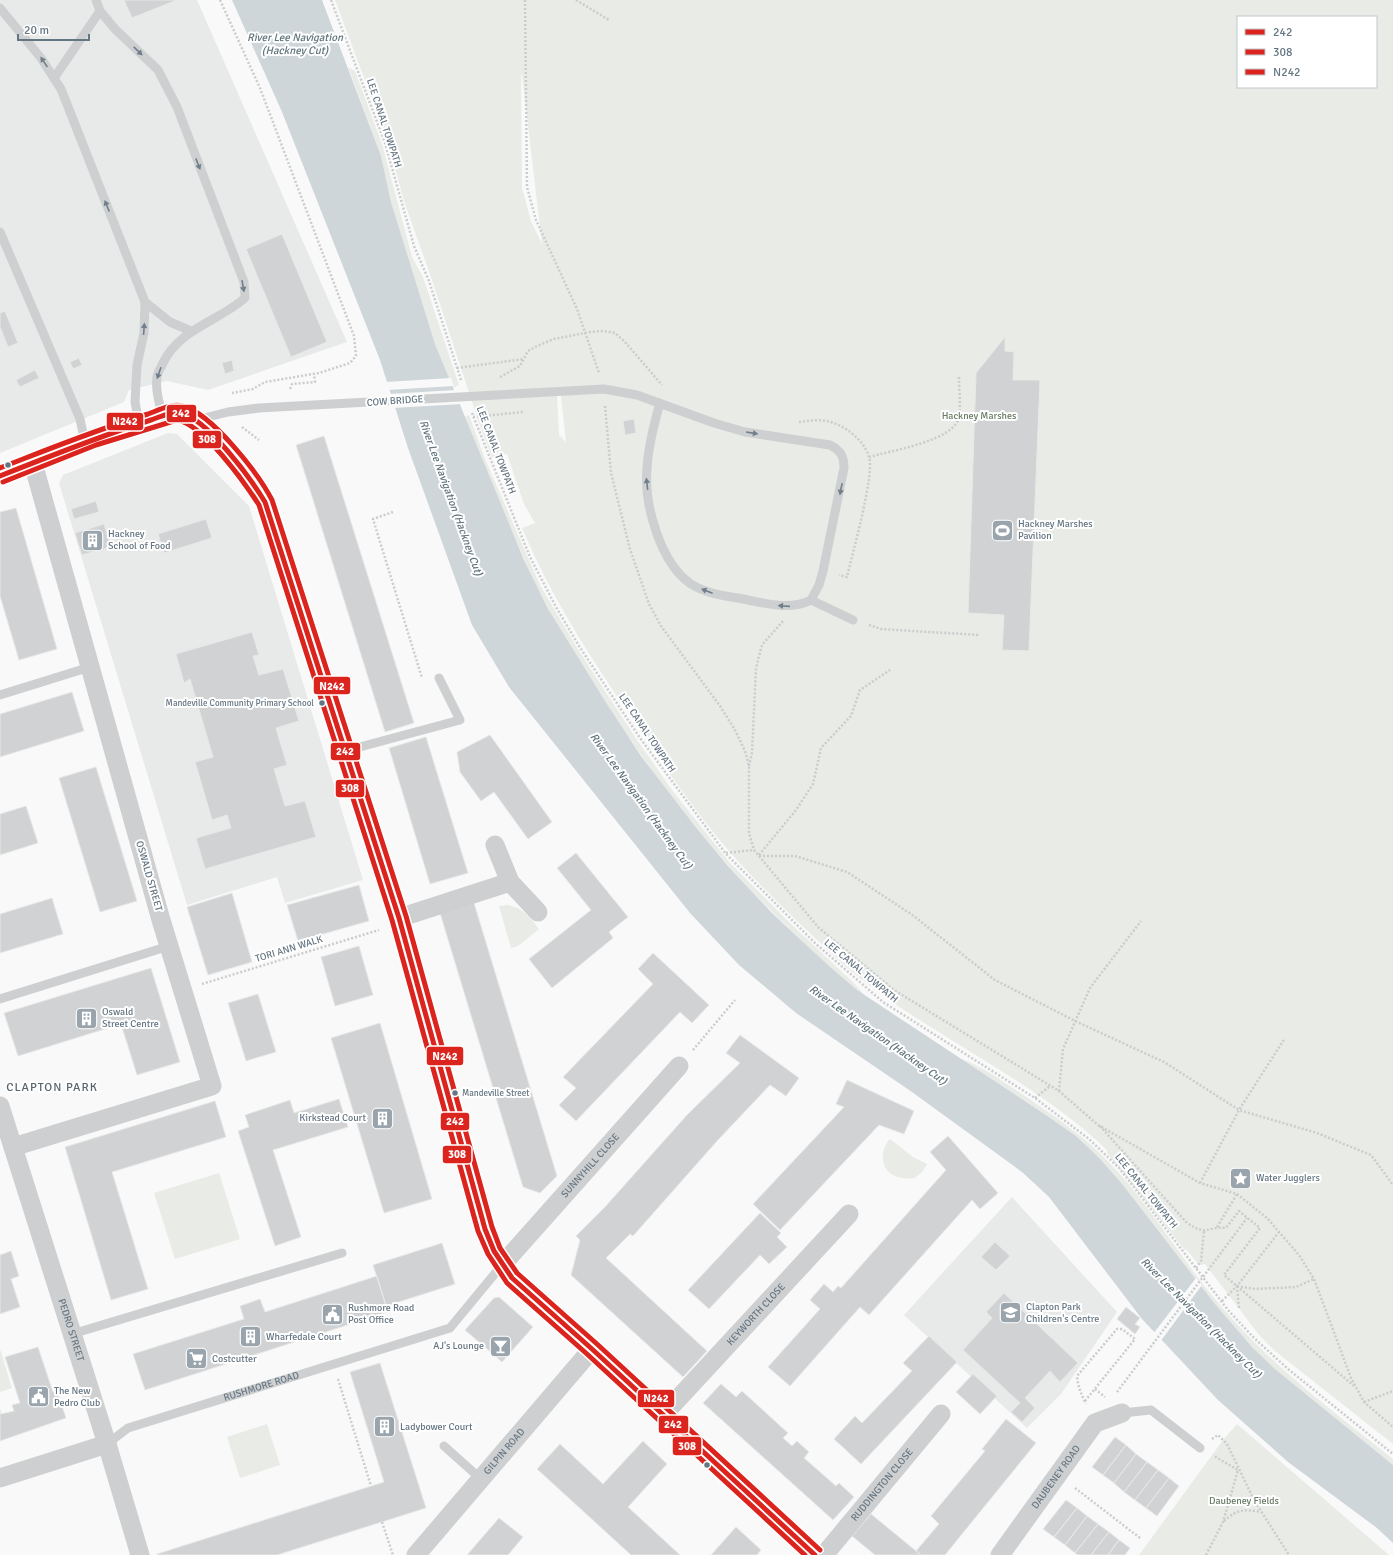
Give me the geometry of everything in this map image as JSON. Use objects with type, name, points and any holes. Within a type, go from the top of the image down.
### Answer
[{"type":"street","points":[[0,476],[139,423],[174,413],[189,417],[232,456],[258,488],[265,502],[400,920],[485,1229],[502,1265],[512,1278],[592,1348],[816,1555]]},
{"type":"street","name":"OSWALD STREET","points":[[13,1147],[212,1086],[169,946],[33,463]]},
{"type":"street","points":[[494,845],[510,882],[538,912]]},
{"type":"street","points":[[400,920],[510,882]]},
{"type":"street","name":"SUNNYHILL CLOSE","points":[[502,1265],[680,1066]]},
{"type":"street","name":"PEDRO STREET","points":[[0,1106],[107,1444],[140,1555]]},
{"type":"street","name":"KEYWORTH CLOSE","points":[[664,1415],[849,1214]]},
{"type":"street","name":"GILPIN ROAD","points":[[416,1555],[592,1348]]},
{"type":"street","points":[[1095,1423],[1116,1407]]},
{"type":"street","name":"RUDDINGTON CLOSE","points":[[824,1555],[941,1414]]},
{"type":"street","name":"DAUBENEY ROAD","points":[[1000,1555],[1095,1423]]},
{"type":"street","name":"RUSHMORE ROAD","points":[[0,1478],[107,1444]]},
{"type":"lane","points":[[96,0],[100,11],[115,29],[158,70],[177,107],[244,282],[245,298],[235,307],[191,331],[173,347],[157,376],[157,393],[163,416]]},
{"type":"lane","points":[[0,8],[42,58],[61,89],[145,302],[144,333],[137,365],[135,402],[139,423]]},
{"type":"lane","points":[[54,78],[100,11]]},
{"type":"lane","points":[[0,232],[80,419],[85,443]]},
{"type":"lane","points":[[145,302],[170,322],[191,331]]},
{"type":"lane","name":"COW BRIDGE","points":[[189,417],[266,408],[604,389],[637,395],[714,423],[745,432],[830,445],[838,449],[844,457],[842,487],[823,571],[818,589],[811,600]]},
{"type":"lane","points":[[660,403],[648,458],[646,480],[653,519],[660,544],[669,561],[689,583],[710,593],[780,606],[795,606],[811,600],[853,620]]},
{"type":"lane","points":[[0,695],[90,667]]},
{"type":"lane","points":[[345,751],[460,720],[439,678]]},
{"type":"lane","points":[[0,999],[169,946]]},
{"type":"lane","points":[[72,1334],[342,1253]]},
{"type":"lane","name":"RUSHMORE ROAD","points":[[107,1444],[128,1428],[450,1328],[502,1265]]},
{"type":"lane","points":[[1116,1407],[1150,1410],[1200,1448]]},
{"type":"lane","points":[[444,1446],[481,1479]]},
{"type":"path","points":[[220,0],[260,88],[354,336],[356,356],[350,362],[314,374],[265,382],[253,389],[225,394]]},
{"type":"path","name":"LEE CANAL TOWPATH","points":[[331,0],[385,143],[414,246],[429,281],[457,367],[525,359]]},
{"type":"path","points":[[525,0],[526,187],[536,220],[577,309],[604,389],[611,473],[630,549],[649,604],[661,626],[720,706],[735,730],[745,751],[749,766]]},
{"type":"path","points":[[576,0],[608,20]]},
{"type":"path","points":[[498,379],[520,366],[528,351],[537,346],[554,339],[590,332]]},
{"type":"path","points":[[296,393],[288,393],[292,384],[315,382],[314,374]]},
{"type":"path","points":[[869,456],[914,446],[951,430],[959,419],[959,377]]},
{"type":"path","name":"LEE CANAL TOWPATH","points":[[471,411],[530,557],[556,607],[640,738],[726,854],[816,944],[883,1002],[1035,1098],[1074,1126],[1120,1169],[1222,1301],[1254,1338],[1288,1370],[1393,1454]]},
{"type":"path","points":[[237,423],[259,440]]},
{"type":"path","points":[[393,512],[373,519],[423,683],[439,678]]},
{"type":"path","points":[[795,606],[762,645],[756,668],[752,753],[749,766],[749,833],[754,850],[758,856],[818,927],[894,990],[1059,1091],[1098,1124],[1187,1223],[1200,1231],[1217,1227],[1226,1228],[1239,1211],[1260,1228],[1224,1275],[1356,1388]]},
{"type":"path","points":[[853,620],[881,629],[979,636]]},
{"type":"path","points":[[758,856],[796,810],[813,784],[821,748],[851,716],[860,690],[890,670]]},
{"type":"path","points":[[726,854],[754,850]]},
{"type":"path","points":[[758,856],[795,856],[847,872],[911,914],[995,980],[1075,1021],[1164,1062],[1239,1110],[1317,1133],[1371,1155],[1393,1185]]},
{"type":"path","name":"TORI ANN WALK","points":[[183,990],[400,920]]},
{"type":"path","points":[[1059,1091],[1063,1049],[1090,988],[1141,921]]},
{"type":"path","points":[[680,1066],[735,1000]]},
{"type":"path","points":[[1200,1183],[1239,1110],[1285,1038]]},
{"type":"path","points":[[1035,1098],[1050,1086]]},
{"type":"path","points":[[1098,1124],[1200,1183],[1237,1194],[1267,1218],[1298,1255],[1314,1279],[1351,1378],[1364,1402],[1393,1427]]},
{"type":"path","points":[[1217,1227],[1237,1194]]},
{"type":"path","points":[[1115,1395],[1247,1218]]},
{"type":"path","points":[[1196,1268],[1202,1261],[1204,1231]]},
{"type":"path","points":[[1222,1301],[1237,1286],[1279,1232]]},
{"type":"path","points":[[1237,1286],[1255,1289],[1296,1287],[1314,1279]]},
{"type":"path","points":[[1237,1286],[1239,1309]]},
{"type":"path","points":[[1084,1401],[1135,1339],[1122,1329],[1117,1329],[1077,1376],[1078,1387],[1084,1401],[1095,1423]]},
{"type":"path","points":[[334,1364],[371,1486]]},
{"type":"path","points":[[1095,1389],[1116,1407]]},
{"type":"path","points":[[1364,1402],[1393,1391]]},
{"type":"path","points":[[1238,1470],[1200,1448],[1218,1435],[1227,1444],[1238,1470],[1289,1555]]},
{"type":"path","points":[[1206,1555],[1223,1522],[1238,1470]]},
{"type":"path","points":[[1075,1488],[1140,1538]]},
{"type":"path","points":[[1223,1522],[1232,1514],[1243,1509],[1262,1512]]},
{"type":"path","points":[[382,1522],[393,1555]]},
{"type":"shaded area","points":[[0,0],[197,0],[347,342],[208,390],[167,381],[129,390],[124,402],[0,453]]},
{"type":"shaded area","points":[[168,433],[177,434],[249,506],[363,880],[285,903],[277,877],[187,905],[59,483],[63,475]]},
{"type":"shaded area","name":"Clapton Park Children's Centre","points":[[1012,1197],[1117,1312],[1061,1394],[1027,1428],[904,1315]]},
{"type":"green space","name":"Hackney Marshes","points":[[335,0],[1393,0],[1393,1444],[1275,1351],[1260,1336],[1205,1264],[1199,1265],[1186,1249],[1185,1250],[1107,1153],[1107,1150],[1079,1125],[1049,1102],[921,1021],[854,973],[764,889],[704,821],[656,754],[593,660],[555,596],[532,551],[522,528],[535,523],[524,504],[507,454],[492,457],[479,423],[432,280],[404,201],[388,142]],"holes":[[[521,74],[522,75],[542,244],[531,221],[522,188]],[[560,387],[566,442],[559,435],[557,395]]]},
{"type":"green space","points":[[348,67],[355,71],[382,144],[412,257],[423,277],[459,385],[453,388],[435,344],[391,202],[381,156]]},
{"type":"green space","points":[[469,415],[485,459],[540,585],[577,648],[637,740],[672,790],[730,863],[792,925],[855,984],[865,996],[823,961],[741,880],[664,787],[640,754],[564,638],[552,617],[504,513],[465,417]]},
{"type":"green space","points":[[508,905],[518,908],[526,914],[539,929],[518,946],[511,948],[499,906]]},
{"type":"green space","points":[[959,1058],[984,1069],[1060,1120],[1107,1160],[1133,1189],[1199,1279],[1227,1313],[1265,1353],[1286,1372],[1349,1425],[1393,1459],[1393,1465],[1275,1369],[1252,1347],[1215,1304],[1123,1185],[1076,1136]]},
{"type":"green space","points":[[890,1139],[913,1157],[927,1164],[923,1171],[915,1178],[907,1179],[898,1177],[889,1172],[886,1168],[883,1153],[884,1148]]},
{"type":"green space","points":[[219,1173],[240,1239],[175,1259],[154,1193]]},
{"type":"green space","points":[[0,1349],[12,1388],[0,1392]]},
{"type":"green space","points":[[267,1424],[280,1465],[240,1478],[227,1437]]},
{"type":"green space","name":"Daubeney Fields","points":[[1237,1424],[1389,1555],[1139,1555],[1223,1440]]},
{"type":"water","name":"River Lee Navigation (Hackney Cut)","points":[[232,0],[322,0],[381,156],[391,202],[435,344],[524,560],[548,609],[641,756],[694,825],[728,866],[773,914],[857,990],[1076,1136],[1100,1159],[1123,1185],[1215,1304],[1252,1347],[1275,1369],[1393,1465],[1393,1543],[1377,1528],[1288,1462],[1218,1400],[1142,1319],[1049,1197],[1022,1172],[912,1092],[796,1013],[739,965],[690,913],[509,687],[472,625],[408,448],[380,360],[282,112]]},
{"type":"pier","points":[[451,378],[454,386],[387,390],[385,382]]},
{"type":"pier","points":[[456,390],[462,404],[393,408],[388,394]]},
{"type":"pier","points":[[1196,1278],[1202,1285],[1160,1342],[1153,1334]]},
{"type":"building","points":[[124,0],[177,0],[132,18]]},
{"type":"building","points":[[282,234],[327,342],[291,357],[246,249]]},
{"type":"building","points":[[5,311],[18,343],[8,347],[0,327],[0,313]]},
{"type":"building","name":"Hackney Marshes Pavilion","points":[[1005,337],[1005,351],[1014,352],[1013,380],[1040,380],[1029,651],[1002,650],[1004,615],[968,613],[976,373]]},
{"type":"building","points":[[79,358],[82,365],[73,369],[70,362]]},
{"type":"building","points":[[232,360],[234,371],[225,374],[222,363]]},
{"type":"building","points":[[35,370],[39,378],[20,387],[16,380]]},
{"type":"building","points":[[634,419],[636,433],[625,435],[623,421]]},
{"type":"building","points":[[324,436],[414,723],[385,732],[296,445]]},
{"type":"building","points":[[96,501],[99,512],[74,519],[71,509]]},
{"type":"building","points":[[16,508],[57,649],[19,660],[0,596],[0,512]]},
{"type":"building","points":[[206,519],[212,538],[164,553],[158,534]]},
{"type":"building","name":"Hackney School of Food","points":[[104,524],[111,547],[82,555],[75,533]]},
{"type":"building","points":[[252,632],[259,655],[253,656],[259,675],[283,669],[299,721],[276,728],[287,765],[274,769],[285,806],[305,801],[316,837],[205,869],[196,838],[231,828],[227,815],[212,820],[195,762],[213,757],[190,679],[184,683],[176,654]]},
{"type":"building","points":[[72,692],[84,731],[0,757],[0,714]]},
{"type":"building","points":[[490,735],[552,822],[528,839],[494,792],[481,801],[460,772],[457,752]]},
{"type":"building","points":[[426,737],[468,873],[430,884],[389,748]]},
{"type":"building","points":[[96,767],[137,901],[100,912],[59,778]]},
{"type":"building","points":[[26,806],[38,843],[0,855],[0,814]]},
{"type":"building","points":[[576,853],[628,917],[609,932],[613,938],[552,988],[529,959],[591,910],[557,868]]},
{"type":"building","points":[[359,885],[369,921],[298,941],[287,905]]},
{"type":"building","points":[[232,893],[252,962],[208,975],[187,907]]},
{"type":"building","points":[[52,898],[63,934],[0,953],[0,914]]},
{"type":"building","points":[[474,903],[557,1176],[540,1193],[523,1187],[440,913]]},
{"type":"building","points":[[359,946],[373,995],[335,1006],[321,957]]},
{"type":"building","points":[[653,953],[709,1005],[692,1023],[680,1012],[576,1121],[559,1105],[576,1088],[563,1077],[653,984],[638,969]]},
{"type":"building","name":"Oswald Street Centre","points":[[151,968],[180,1062],[137,1075],[121,1024],[18,1056],[4,1013]]},
{"type":"building","points":[[258,994],[276,1052],[246,1061],[228,1003]]},
{"type":"building","name":"Kirkstead Court","points":[[380,1023],[432,1199],[384,1213],[331,1038]]},
{"type":"building","points":[[740,1035],[799,1078],[786,1096],[770,1085],[717,1141],[633,1236],[630,1234],[606,1258],[707,1351],[683,1377],[571,1275],[580,1240],[576,1236],[605,1207],[687,1115],[740,1063],[726,1053]]},
{"type":"building","points":[[847,1080],[914,1111],[904,1134],[879,1125],[780,1230],[753,1204],[844,1107],[836,1104]]},
{"type":"building","points":[[339,1099],[348,1127],[273,1150],[301,1237],[275,1246],[238,1131],[249,1127],[245,1115],[290,1100],[294,1113]]},
{"type":"building","points":[[215,1101],[226,1137],[112,1172],[148,1289],[111,1300],[65,1147]]},
{"type":"building","points":[[948,1136],[998,1193],[980,1209],[972,1200],[869,1315],[860,1307],[790,1386],[768,1367],[820,1309],[810,1300],[824,1284],[833,1292],[838,1286],[841,1288],[946,1170],[930,1152]]},
{"type":"building","points":[[760,1213],[781,1233],[777,1237],[787,1247],[769,1264],[760,1255],[709,1309],[688,1290]]},
{"type":"building","points":[[995,1242],[1010,1256],[996,1270],[981,1257]]},
{"type":"building","points":[[442,1243],[455,1284],[386,1306],[373,1265]]},
{"type":"building","points":[[11,1251],[19,1276],[11,1279],[20,1307],[0,1314],[0,1255]]},
{"type":"building","name":"Wharfedale Court","points":[[377,1276],[388,1312],[145,1390],[133,1354],[244,1319],[240,1306],[260,1299],[265,1312]]},
{"type":"building","points":[[1004,1293],[1078,1363],[1060,1382],[1050,1371],[1025,1398],[1035,1408],[1022,1422],[1011,1412],[1020,1403],[963,1350],[992,1318],[986,1312]]},
{"type":"building","name":"AJ's Lounge","points":[[499,1297],[533,1327],[502,1362],[465,1330],[494,1298]]},
{"type":"building","points":[[1126,1307],[1140,1318],[1135,1324],[1140,1327],[1135,1334],[1117,1319]]},
{"type":"building","points":[[929,1336],[957,1362],[861,1464],[834,1439],[855,1416],[862,1423],[912,1371],[903,1363]]},
{"type":"building","name":"The New Pedro Club","points":[[38,1347],[53,1392],[57,1391],[66,1418],[0,1441],[0,1410],[1,1414],[14,1411],[12,1405],[20,1403],[5,1357]]},
{"type":"building","name":"Ladybower Court","points":[[380,1363],[426,1508],[277,1555],[157,1555],[384,1482],[350,1372]]},
{"type":"building","points":[[973,1374],[997,1396],[980,1414],[956,1392]]},
{"type":"building","points":[[721,1384],[736,1397],[742,1391],[788,1433],[783,1438],[792,1446],[797,1441],[809,1452],[804,1458],[836,1486],[839,1483],[854,1497],[833,1520],[703,1403]]},
{"type":"building","points":[[1006,1419],[1036,1443],[945,1555],[921,1555],[916,1551],[939,1524],[931,1516],[985,1451],[982,1449]]},
{"type":"building","points":[[1115,1437],[1126,1445],[1103,1475],[1092,1467]]},
{"type":"building","points":[[643,1441],[667,1464],[628,1507],[680,1555],[631,1555],[537,1469],[560,1444],[603,1484]]},
{"type":"building","points":[[1126,1445],[1136,1454],[1114,1483],[1103,1475]]},
{"type":"building","points":[[1136,1454],[1147,1462],[1124,1492],[1114,1483]]},
{"type":"building","points":[[1147,1462],[1158,1470],[1135,1500],[1124,1492]]},
{"type":"building","points":[[1158,1470],[1169,1478],[1146,1508],[1135,1500]]},
{"type":"building","points":[[1169,1478],[1179,1486],[1157,1516],[1146,1508]]},
{"type":"building","points":[[1066,1500],[1077,1508],[1054,1537],[1043,1529]]},
{"type":"building","points":[[1077,1508],[1087,1516],[1065,1545],[1054,1537]]},
{"type":"building","points":[[871,1514],[921,1555],[875,1555],[852,1536]]},
{"type":"building","points":[[1087,1516],[1098,1524],[1075,1553],[1065,1545]]},
{"type":"building","points":[[499,1518],[523,1537],[508,1555],[467,1555]]},
{"type":"building","points":[[1098,1524],[1109,1532],[1091,1555],[1078,1555],[1075,1553]]},
{"type":"building","points":[[736,1527],[761,1550],[757,1555],[711,1555]]},
{"type":"building","points":[[1109,1532],[1119,1540],[1108,1555],[1091,1555]]},
{"type":"building","points":[[1119,1540],[1130,1548],[1125,1555],[1108,1555]]},
{"type":"transit line","name":"N242","points":[[0,468],[92,433],[166,407],[179,405],[195,411],[207,420],[233,446],[256,475],[272,500],[406,916],[492,1227],[500,1248],[517,1273],[597,1344],[820,1550]]},
{"type":"transit line","name":"242","points":[[0,476],[94,439],[166,415],[180,413],[191,417],[215,437],[250,479],[265,502],[399,918],[485,1229],[494,1251],[512,1278],[592,1349],[815,1555]]},
{"type":"transit line","name":"308","points":[[3,482],[96,445],[177,420],[187,424],[199,432],[234,469],[259,505],[392,920],[478,1231],[488,1254],[507,1283],[587,1354],[805,1555]]},
{"type":"place","name":"Hackney Marshes Pavilion","points":[[1002,530]]},
{"type":"place","name":"Hackney School of Food","points":[[93,540]]},
{"type":"place","name":"Mandeville Community Primary School","points":[[322,703]]},
{"type":"place","name":"Oswald Street Centre","points":[[86,1018]]},
{"type":"place","name":"Mandeville Street","points":[[455,1093]]},
{"type":"place","name":"Kirkstead Court","points":[[382,1118]]},
{"type":"place","name":"Water Jugglers","points":[[1240,1178]]},
{"type":"place","name":"Clapton Park Children's Centre","points":[[1010,1313]]},
{"type":"place","name":"Rushmore Road Post Office","points":[[333,1314]]},
{"type":"place","name":"Wharfedale Court","points":[[250,1337]]},
{"type":"place","name":"AJ's Lounge","points":[[500,1346]]},
{"type":"place","name":"Costcutter","points":[[197,1359]]},
{"type":"place","name":"The New Pedro Club","points":[[38,1397]]},
{"type":"place","name":"Ladybower Court","points":[[384,1427]]},
{"type":"district","name":"CLAPTON PARK","points":[[52,1087]]}]
